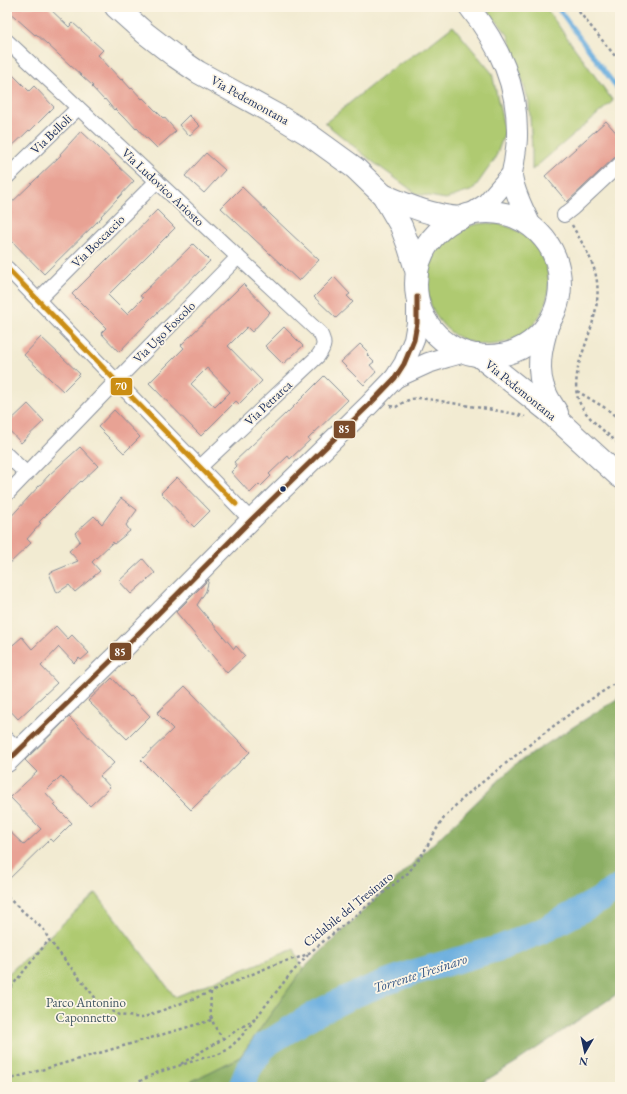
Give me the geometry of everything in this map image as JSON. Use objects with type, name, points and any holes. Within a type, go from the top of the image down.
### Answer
[{"type":"main road","name":"Via Pedemontana","points":[[116,7],[145,33],[198,72],[280,116],[355,168],[383,195],[401,226],[417,273]]},
{"type":"main road","name":"Via Pedemontana","points":[[383,195],[420,210],[448,217],[466,216]]},
{"type":"main road","name":"Via Pedemontana","points":[[549,323],[526,346],[501,355],[485,356],[471,353],[446,343],[430,328],[424,318],[417,297],[416,286],[418,264],[428,244],[442,228],[451,222],[481,212],[502,214],[522,221],[531,226],[546,241],[556,260],[559,271],[560,285],[558,303],[549,323],[543,342],[540,358],[540,377],[545,393],[563,425]]},
{"type":"main road","name":"Via Pedemontana","points":[[471,353],[529,395],[620,477]]},
{"type":"street","points":[[470,7],[494,42],[509,77],[515,102],[517,120],[517,137],[512,174],[517,193],[531,226]]},
{"type":"street","name":"Via Ludovico Ariosto","points":[[7,41],[320,332]]},
{"type":"street","name":"Via Belloli","points":[[7,177],[78,108]]},
{"type":"street","points":[[564,215],[620,164]]},
{"type":"street","points":[[466,216],[486,204],[512,174]]},
{"type":"street","name":"Via Boccaccio","points":[[38,300],[157,181]]},
{"type":"street","name":"Via Ugo Foscolo","points":[[7,494],[238,257]]},
{"type":"street","points":[[7,268],[251,520]]},
{"type":"street","points":[[11,750],[121,651],[251,520],[369,406],[395,378],[404,364],[414,340],[417,323],[417,297]]},
{"type":"street","name":"Via Petrarca","points":[[200,467],[318,356],[323,350],[324,343],[320,332]]},
{"type":"street","points":[[395,378],[428,363],[447,357],[471,353]]},
{"type":"street","points":[[7,455],[27,474]]},
{"type":"path","points":[[575,7],[620,62]]},
{"type":"path","points":[[564,215],[592,262],[598,287],[598,299],[595,313],[578,367],[576,390],[577,396],[586,413],[620,445]]},
{"type":"path","points":[[576,390],[607,409],[620,420]]},
{"type":"path","points":[[369,406],[396,406],[411,399],[418,398],[516,414],[528,418]]},
{"type":"path","name":"Ciclabile del Tresinaro","points":[[7,897],[44,930],[49,940],[101,1005],[119,1015],[142,1018],[211,992],[278,963],[301,958],[309,953],[408,873],[424,852],[444,818],[471,791],[572,712],[620,681]]},
{"type":"path","points":[[7,992],[49,940]]},
{"type":"path","points":[[129,1087],[156,1073],[227,1050],[240,1038],[309,953]]},
{"type":"path","points":[[211,992],[212,1020],[215,1029],[222,1038]]},
{"type":"path","points":[[178,1066],[222,1038],[238,1030],[258,1016]]},
{"type":"path","points":[[7,1080],[212,1020]]},
{"type":"green space","points":[[485,7],[545,7],[613,101],[532,170],[529,102],[508,35]]},
{"type":"green space","points":[[453,26],[492,73],[505,132],[495,159],[473,190],[446,199],[417,194],[373,162],[325,123],[389,71],[430,44]]},
{"type":"green space","points":[[488,223],[500,224],[511,228],[522,233],[531,241],[539,250],[544,261],[548,272],[548,296],[544,307],[539,318],[531,327],[522,335],[511,340],[500,344],[488,345],[476,344],[465,340],[454,335],[445,327],[437,318],[432,307],[428,296],[427,284],[428,272],[432,261],[437,250],[445,241],[454,233],[465,228],[476,224]]},
{"type":"green space","points":[[620,697],[620,992],[518,1061],[475,1087],[180,1087],[240,1057],[303,969],[517,763]]},
{"type":"green space","name":"Parco Antonino Caponnetto","points":[[96,893],[175,997],[294,949],[303,969],[240,1057],[181,1087],[7,1087],[7,975]]},
{"type":"building","points":[[7,7],[48,7],[69,27],[73,23],[103,50],[98,55],[121,80],[122,79],[131,89],[132,88],[163,118],[164,117],[176,131],[157,148],[126,118],[125,119],[115,109],[114,110],[92,87],[93,86],[36,34],[35,35],[7,10]]},
{"type":"building","points":[[7,69],[29,91],[34,86],[54,107],[7,151]]},
{"type":"building","points":[[189,115],[200,126],[189,136],[179,125]]},
{"type":"building","points":[[606,121],[620,137],[620,155],[614,158],[567,202],[545,176]]},
{"type":"building","points":[[81,131],[134,181],[101,216],[102,217],[44,274],[7,236],[7,207],[61,155],[60,154]]},
{"type":"building","points":[[206,153],[225,170],[204,193],[185,176]]},
{"type":"building","points":[[242,187],[319,260],[299,281],[221,208]]},
{"type":"building","points":[[157,210],[175,228],[108,295],[127,314],[143,298],[140,296],[193,244],[210,261],[119,352],[101,333],[106,328],[72,294]]},
{"type":"building","points":[[334,277],[350,294],[347,296],[353,302],[336,318],[314,297]]},
{"type":"building","points":[[243,284],[270,312],[252,332],[247,327],[228,346],[262,381],[239,404],[236,401],[201,436],[149,383],[184,348],[181,345]],"holes":[[[207,368],[230,392],[215,407],[191,384]]]},
{"type":"building","points":[[284,327],[303,346],[283,364],[265,346]]},
{"type":"building","points":[[41,337],[80,374],[63,391],[24,355]]},
{"type":"building","points":[[360,344],[369,353],[367,355],[374,362],[370,365],[376,372],[364,385],[341,362]]},
{"type":"building","points":[[324,376],[348,400],[290,459],[288,456],[269,474],[271,476],[261,486],[259,484],[250,493],[231,472],[237,466],[234,462],[285,415]]},
{"type":"building","points":[[28,404],[44,421],[21,443],[7,428],[7,424]]},
{"type":"building","points":[[114,410],[140,437],[124,453],[98,427]]},
{"type":"building","points":[[80,447],[98,466],[39,522],[41,523],[27,539],[31,543],[7,566],[7,521],[49,475]]},
{"type":"building","points":[[177,477],[210,511],[194,527],[161,493]]},
{"type":"building","points":[[121,498],[137,510],[126,525],[130,531],[114,544],[113,542],[92,562],[100,571],[75,592],[69,585],[57,593],[49,573],[78,561],[69,551],[80,541],[75,533],[94,516],[102,524]]},
{"type":"building","points":[[143,559],[155,573],[131,594],[119,581]]},
{"type":"building","points":[[209,579],[206,591],[197,605],[234,649],[236,646],[245,656],[227,673],[176,612]]},
{"type":"building","points":[[56,626],[68,639],[72,635],[89,653],[81,660],[79,658],[74,663],[59,647],[41,666],[57,683],[18,719],[7,707],[7,650],[22,637],[32,649]]},
{"type":"building","points":[[112,678],[150,716],[127,739],[88,701]]},
{"type":"building","points":[[185,686],[250,752],[191,810],[141,760],[173,729],[157,713]]},
{"type":"building","points":[[69,717],[114,763],[100,776],[110,787],[90,806],[61,776],[45,792],[56,804],[54,805],[72,823],[53,842],[50,839],[7,881],[7,829],[24,845],[41,829],[10,797],[37,772],[25,760]]},
{"type":"waterway","points":[[557,7],[620,92]]},
{"type":"waterway","name":"Torrente Tresinaro","points":[[241,1087],[249,1068],[265,1045],[313,1015],[349,997],[381,984],[412,973],[500,948],[546,929],[601,899],[620,886]]},
{"type":"transit line","name":"70","points":[[7,268],[236,504]]},
{"type":"transit line","name":"85","points":[[7,762],[121,651],[395,378],[404,364],[414,340],[417,323],[417,297]]}]
